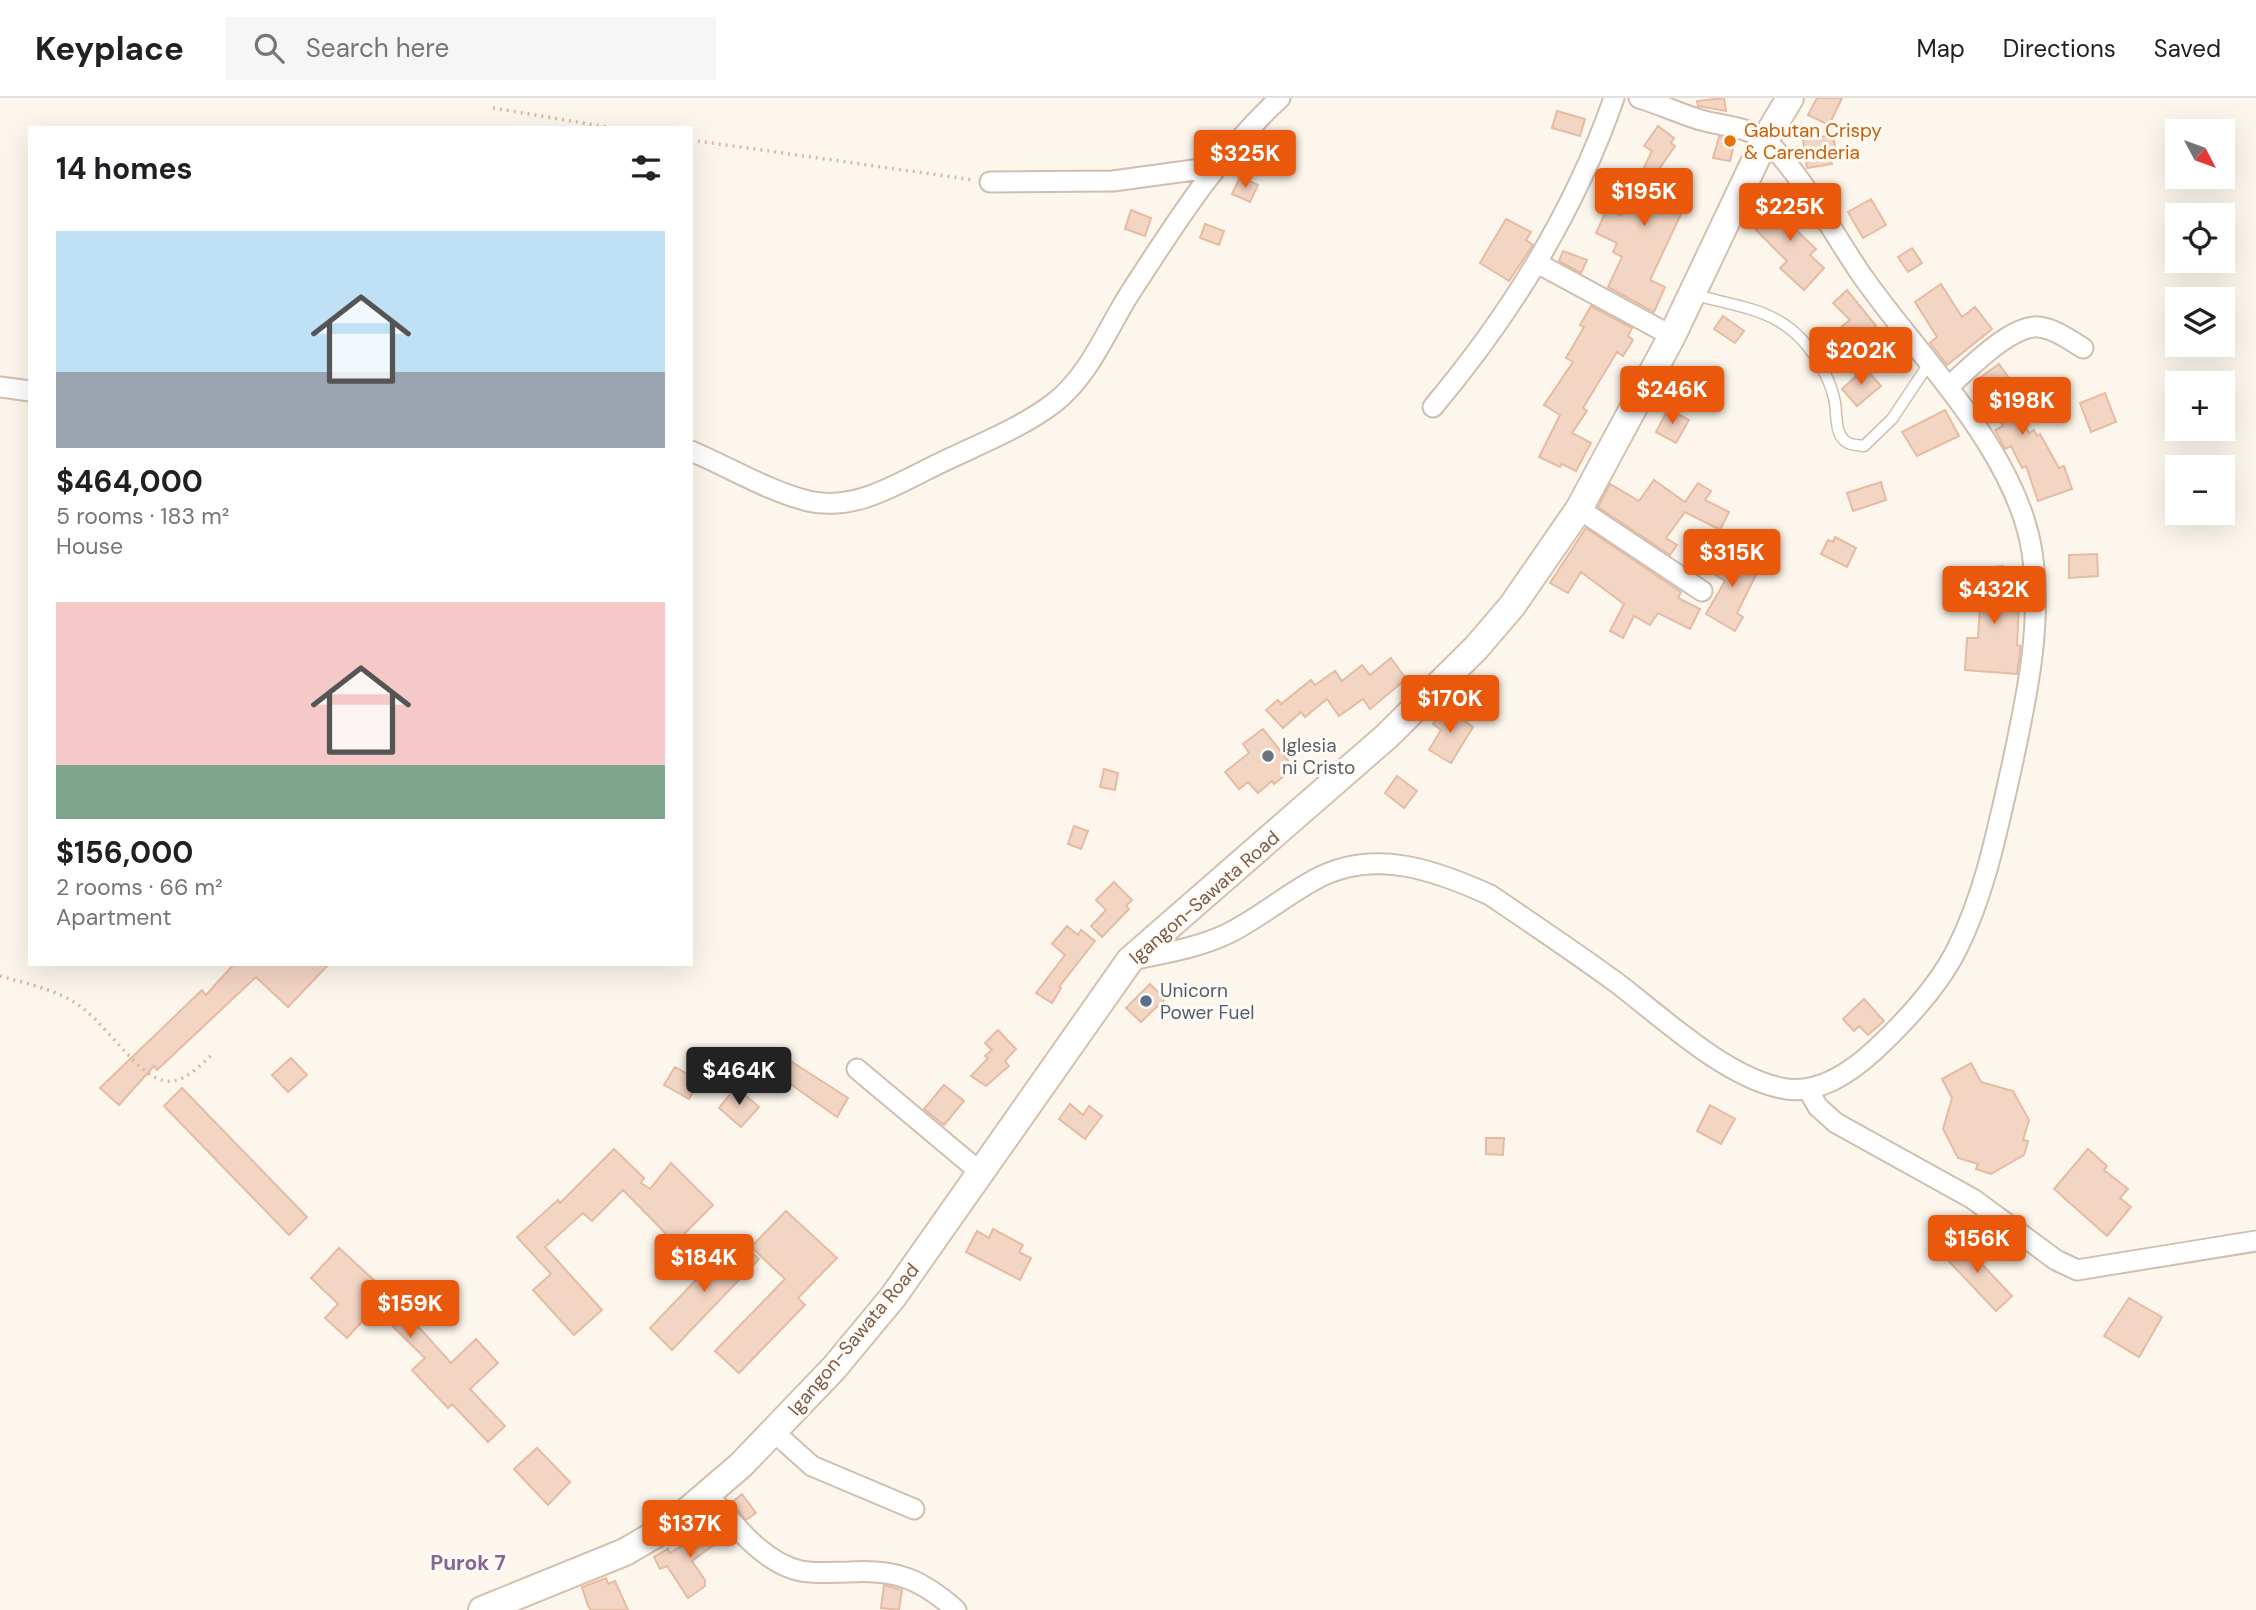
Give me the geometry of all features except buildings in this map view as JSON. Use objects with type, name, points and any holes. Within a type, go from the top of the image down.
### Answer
[{"type":"main road","name":"Igangon-Sawata Road","points":[[482,1610],[625,1552],[671,1525],[774,1432],[893,1297],[1130,960],[1429,696],[1511,606],[1579,509],[1672,335],[1765,140],[1787,102]]},
{"type":"street","points":[[693,452],[808,501],[835,504],[861,500],[890,488],[1026,421],[1055,402],[1081,376],[1130,292],[1216,167],[1243,132],[1280,98]]},
{"type":"street","points":[[1433,407],[1475,357],[1537,263],[1587,170],[1614,98]]},
{"type":"street","points":[[1130,960],[1213,940],[1232,932],[1318,878],[1339,870],[1384,863],[1412,865],[1449,876],[1490,895],[1732,1068],[1782,1089],[1808,1090],[1836,1078],[1889,1037],[1935,984],[1956,952],[1981,893],[2029,688],[2034,601],[2032,552],[2020,506],[2001,467],[1948,387],[1866,281],[1787,166],[1765,140],[1751,133],[1704,121],[1639,98]]},
{"type":"street","points":[[990,182],[1113,181],[1216,167]]},
{"type":"street","points":[[1537,263],[1672,335]]},
{"type":"street","points":[[1948,387],[2020,330],[2038,327],[2056,332],[2083,348]]},
{"type":"street","points":[[0,387],[28,391]]},
{"type":"street","points":[[1579,509],[1702,591]]},
{"type":"street","points":[[856,1069],[980,1172]]},
{"type":"street","points":[[1808,1090],[1818,1107],[1836,1123],[1973,1199],[2056,1261],[2077,1270],[2256,1241]]},
{"type":"street","points":[[774,1432],[812,1466],[839,1479],[882,1493],[914,1509]]},
{"type":"street","points":[[707,1494],[759,1548],[778,1561],[800,1571],[889,1571],[924,1587],[956,1610]]},
{"type":"lane","points":[[1692,293],[1750,307],[1770,315],[1804,342],[1822,368],[1834,398],[1840,434],[1848,444],[1864,446],[1876,437],[1930,362]]},
{"type":"path","points":[[493,108],[601,126]]},
{"type":"path","points":[[693,140],[990,182]]},
{"type":"path","points":[[0,975],[39,986],[74,1001],[101,1023],[137,1065],[152,1076],[167,1082],[185,1077],[212,1055]]},
{"type":"place","name":"Gabutan Crispy & Carenderia","points":[[1730,141]]},
{"type":"place","name":"Iglesia ni Cristo","points":[[1268,756]]},
{"type":"place","name":"Unicorn Power Fuel","points":[[1146,1001]]},
{"type":"district","name":"Purok 7","points":[[468,1563]]}]
